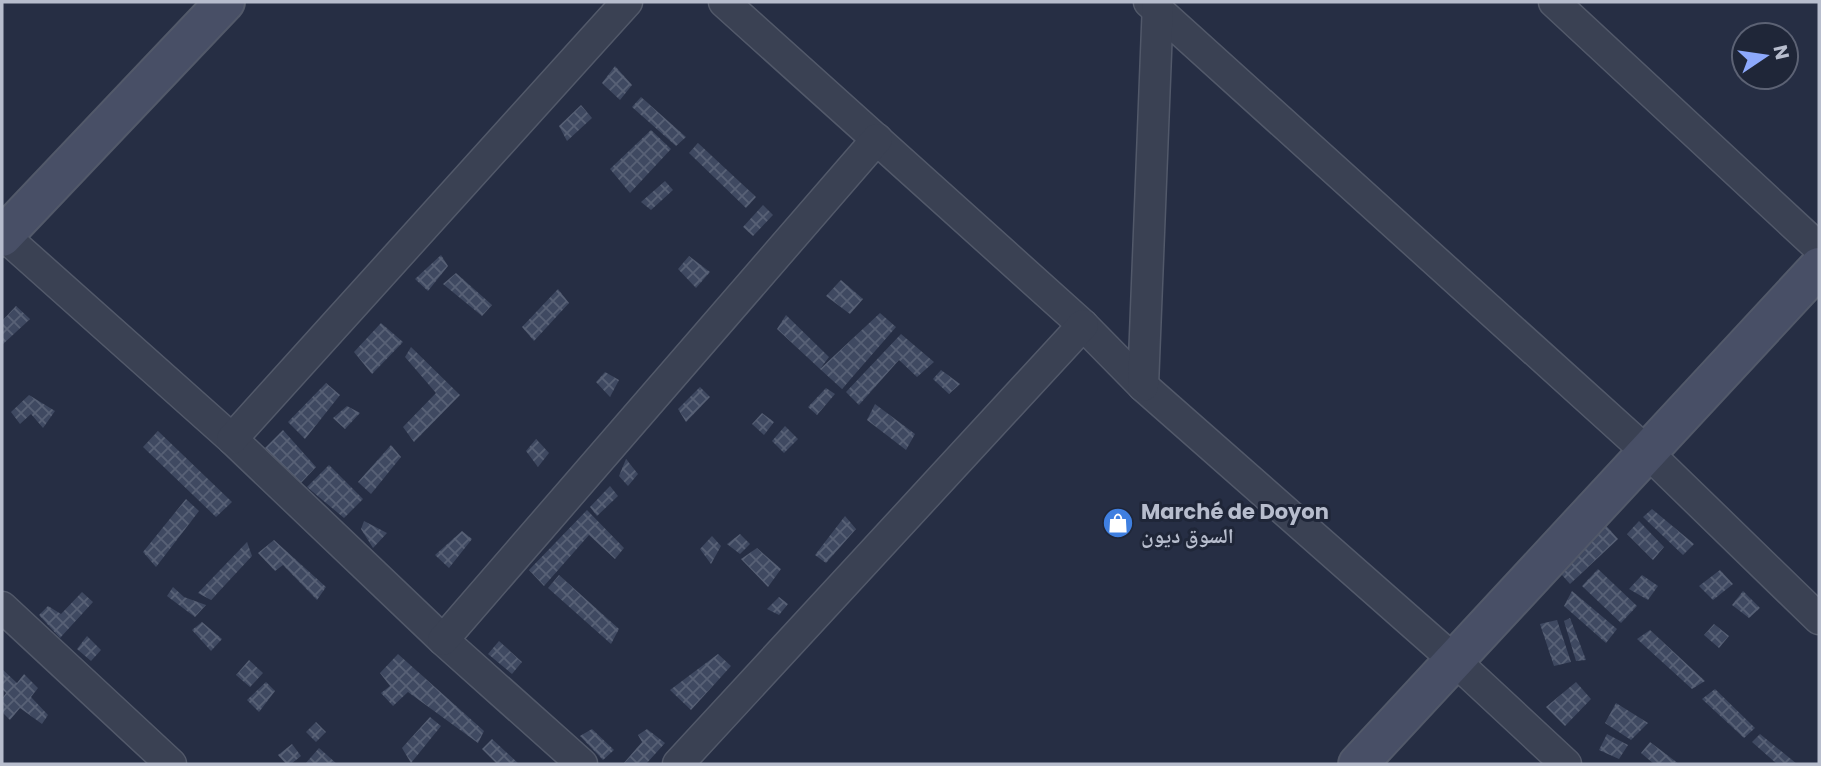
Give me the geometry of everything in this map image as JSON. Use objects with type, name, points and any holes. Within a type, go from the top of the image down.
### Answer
[{"type":"street","points":[[225,2],[2,235],[232,439],[443,640],[582,764]]},
{"type":"street","points":[[232,439],[627,2]]},
{"type":"street","points":[[724,2],[1083,325],[1143,386],[1453,659],[1566,764]]},
{"type":"street","points":[[1554,2],[1819,248]]},
{"type":"street","points":[[1143,386],[1155,5]]},
{"type":"street","points":[[1155,5],[1647,452],[1819,619]]},
{"type":"street","points":[[443,640],[877,139]]},
{"type":"street","points":[[1358,764],[1819,267]]},
{"type":"street","points":[[678,764],[1083,325]]},
{"type":"street","points":[[2,607],[171,764]]},
{"type":"building","points":[[615,66],[632,85],[620,100],[602,83]]},
{"type":"building","points":[[641,97],[686,137],[676,146],[632,107]]},
{"type":"building","points":[[581,105],[592,118],[567,141],[559,126]]},
{"type":"building","points":[[651,130],[671,149],[630,193],[610,169]]},
{"type":"building","points":[[698,143],[756,197],[746,208],[689,153]]},
{"type":"building","points":[[665,181],[673,190],[651,210],[641,202]]},
{"type":"building","points":[[763,205],[773,215],[753,236],[743,227]]},
{"type":"building","points":[[441,255],[448,266],[428,291],[415,279]]},
{"type":"building","points":[[689,256],[710,272],[696,288],[678,269]]},
{"type":"building","points":[[456,273],[492,305],[482,316],[443,284]]},
{"type":"building","points":[[841,280],[863,299],[850,314],[826,296]]},
{"type":"building","points":[[558,289],[569,303],[534,341],[522,327]]},
{"type":"building","points":[[16,306],[30,319],[2,345],[2,321]]},
{"type":"building","points":[[880,313],[896,327],[842,389],[820,369]]},
{"type":"building","points":[[786,315],[829,357],[820,369],[777,329]]},
{"type":"building","points":[[381,323],[403,342],[372,374],[354,352]]},
{"type":"building","points":[[901,334],[934,362],[917,377],[899,360],[859,405],[846,392]]},
{"type":"building","points":[[411,347],[460,395],[414,442],[403,427],[436,393],[405,357]]},
{"type":"building","points":[[941,370],[960,384],[949,394],[933,379]]},
{"type":"building","points":[[605,372],[619,380],[610,397],[596,382]]},
{"type":"building","points":[[326,383],[340,395],[305,439],[288,422]]},
{"type":"building","points":[[700,387],[710,397],[686,422],[678,409]]},
{"type":"building","points":[[826,388],[835,394],[817,415],[808,407]]},
{"type":"building","points":[[29,395],[55,411],[43,428],[31,414],[20,424],[11,412]]},
{"type":"building","points":[[875,404],[915,434],[906,450],[867,420]]},
{"type":"building","points":[[347,406],[360,413],[345,429],[333,418]]},
{"type":"building","points":[[762,413],[774,422],[764,435],[752,424]]},
{"type":"building","points":[[785,426],[798,439],[784,453],[772,441]]},
{"type":"building","points":[[283,430],[316,467],[301,483],[265,448]]},
{"type":"building","points":[[158,431],[232,502],[216,517],[143,447]]},
{"type":"building","points":[[536,439],[549,453],[538,467],[526,451]]},
{"type":"building","points":[[391,445],[401,457],[371,494],[358,482]]},
{"type":"building","points":[[626,459],[638,474],[628,486],[619,476]]},
{"type":"building","points":[[329,465],[363,499],[344,518],[307,487]]},
{"type":"building","points":[[610,486],[618,496],[597,516],[590,507]]},
{"type":"building","points":[[186,499],[199,511],[156,567],[143,552]]},
{"type":"building","points":[[1652,509],[1694,544],[1683,555],[1643,517]]},
{"type":"building","points":[[587,510],[624,548],[615,559],[589,535],[544,586],[529,570]]},
{"type":"building","points":[[845,516],[856,529],[826,563],[815,555]]},
{"type":"building","points":[[364,521],[387,533],[373,548],[361,529]]},
{"type":"building","points":[[1602,521],[1618,539],[1570,584],[1554,566]]},
{"type":"building","points":[[1639,521],[1664,547],[1653,560],[1627,534]]},
{"type":"building","points":[[462,531],[472,539],[449,568],[435,555]]},
{"type":"building","points":[[740,534],[750,544],[740,554],[727,544]]},
{"type":"building","points":[[712,536],[721,546],[711,564],[700,549]]},
{"type":"building","points":[[274,540],[326,587],[317,600],[283,565],[275,571],[258,553]]},
{"type":"building","points":[[247,542],[252,556],[211,600],[198,593]]},
{"type":"building","points":[[757,548],[781,569],[768,587],[741,559]]},
{"type":"building","points":[[1598,569],[1637,606],[1621,623],[1582,586]]},
{"type":"building","points":[[1720,570],[1733,584],[1713,600],[1699,586]]},
{"type":"building","points":[[559,575],[619,629],[611,644],[548,588]]},
{"type":"building","points":[[1642,575],[1658,586],[1648,600],[1629,589]]},
{"type":"building","points":[[173,587],[184,597],[206,605],[195,617],[167,596]]},
{"type":"building","points":[[1572,591],[1617,629],[1606,643],[1564,606]]},
{"type":"building","points":[[1743,591],[1760,608],[1749,618],[1732,605]]},
{"type":"building","points":[[82,592],[93,602],[60,638],[39,615],[48,606],[61,614]]},
{"type":"building","points":[[779,597],[788,604],[779,615],[767,609]]},
{"type":"building","points":[[1570,618],[1586,660],[1576,661],[1564,621]]},
{"type":"building","points":[[1557,620],[1571,662],[1554,666],[1540,624]]},
{"type":"building","points":[[202,622],[222,639],[211,651],[192,630]]},
{"type":"building","points":[[1714,624],[1729,636],[1719,648],[1704,635]]},
{"type":"building","points":[[1650,630],[1705,681],[1692,689],[1637,639]]},
{"type":"building","points":[[87,636],[101,650],[91,661],[77,649]]},
{"type":"building","points":[[499,641],[522,662],[512,674],[488,654]]},
{"type":"building","points":[[398,654],[484,731],[478,743],[408,692],[393,706],[381,693],[390,686],[380,673]]},
{"type":"building","points":[[718,654],[731,666],[691,710],[670,690]]},
{"type":"building","points":[[249,660],[263,673],[250,687],[236,675]]},
{"type":"building","points":[[2,669],[17,683],[24,674],[38,688],[31,697],[48,715],[42,724],[20,708],[10,720],[2,712],[2,699],[6,693],[2,689]]},
{"type":"building","points":[[266,682],[275,691],[259,712],[247,700]]},
{"type":"building","points":[[1576,682],[1591,699],[1565,726],[1546,707]]},
{"type":"building","points":[[1715,689],[1755,728],[1744,738],[1702,699]]},
{"type":"building","points":[[1616,703],[1648,723],[1631,740],[1605,723]]},
{"type":"building","points":[[430,717],[441,726],[411,763],[402,748]]},
{"type":"building","points":[[316,722],[326,732],[316,742],[306,732]]},
{"type":"building","points":[[592,729],[614,750],[603,760],[580,736]]},
{"type":"building","points":[[647,729],[665,743],[646,764],[623,764],[642,742],[638,735]]},
{"type":"building","points":[[1607,734],[1628,745],[1619,759],[1599,750]]},
{"type":"building","points":[[1760,734],[1797,764],[1777,764],[1752,742]]},
{"type":"building","points":[[492,739],[519,764],[497,764],[482,749]]},
{"type":"building","points":[[1650,742],[1679,764],[1654,764],[1641,753]]},
{"type":"building","points":[[292,744],[301,756],[291,764],[286,764],[278,755]]},
{"type":"building","points":[[319,748],[337,764],[305,764]]},
{"type":"place","name":"Marché de Doyon السوق ديون","points":[[1118,523]]}]
